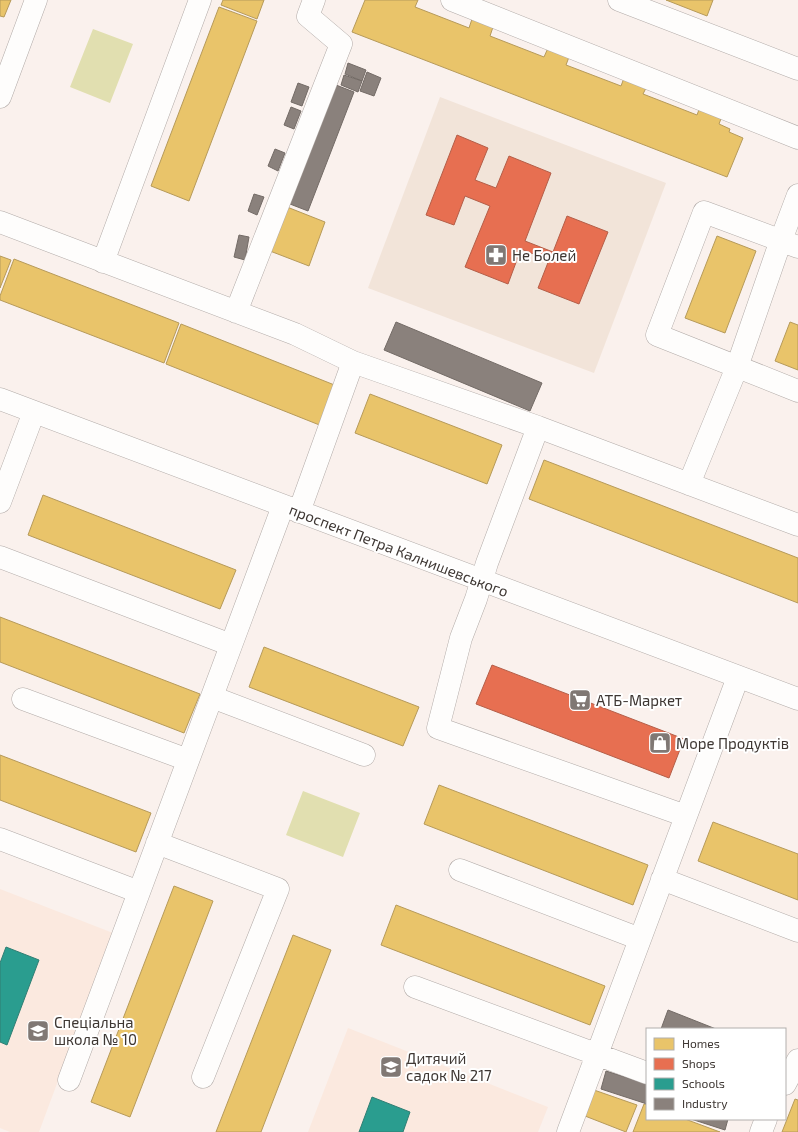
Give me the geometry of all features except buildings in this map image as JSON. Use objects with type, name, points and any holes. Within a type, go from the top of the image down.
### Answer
[{"type":"street","points":[[0,97],[8,50],[36,0]]},
{"type":"street","points":[[103,262],[200,0]]},
{"type":"street","points":[[236,312],[341,44],[308,16],[314,0]]},
{"type":"street","points":[[619,0],[798,68]]},
{"type":"street","points":[[457,1],[798,138]]},
{"type":"street","points":[[689,484],[789,244],[798,195]]},
{"type":"street","points":[[789,244],[704,212],[657,335],[798,391]]},
{"type":"street","points":[[0,222],[295,334],[353,362],[538,426],[798,525]]},
{"type":"street","points":[[69,1080],[231,645],[291,509],[353,362]]},
{"type":"street","name":"проспект Петра Калнишевського","points":[[0,399],[798,700]]},
{"type":"street","points":[[0,502],[34,412]]},
{"type":"street","points":[[538,426],[461,638],[438,728],[686,816]]},
{"type":"street","points":[[0,556],[231,645]]},
{"type":"street","points":[[568,1132],[738,677]]},
{"type":"street","points":[[212,697],[364,755]]},
{"type":"street","points":[[23,698],[188,760]]},
{"type":"street","points":[[0,839],[139,892]]},
{"type":"street","points":[[157,843],[278,889],[203,1077]]},
{"type":"street","points":[[460,870],[640,939]]},
{"type":"street","points":[[662,879],[798,931]]},
{"type":"street","points":[[415,987],[597,1055],[646,1072]]},
{"type":"street","points":[[786,1082],[798,1060]]},
{"type":"street","points":[[761,1132],[766,1120]]},
{"type":"shaded area","points":[[93,29],[133,44],[110,103],[70,87]]},
{"type":"shaded area","points":[[440,97],[666,183],[594,373],[368,288]]},
{"type":"shaded area","points":[[303,791],[360,813],[343,857],[286,835]]},
{"type":"shaded area","name":"Спеціальна школа № 10","points":[[0,889],[113,933],[39,1132],[10,1132],[0,1128]]},
{"type":"shaded area","name":"Дитячий садок № 217","points":[[348,1028],[548,1107],[538,1132],[308,1132]]},
{"type":"place","name":"Не Болей","points":[[496,255]]},
{"type":"place","name":"АТБ-Маркет","points":[[580,700]]},
{"type":"place","name":"Море Продуктiв","points":[[660,743]]},
{"type":"place","name":"Спеціальна школа № 10","points":[[38,1031]]},
{"type":"place","name":"Дитячий садок № 217","points":[[391,1067]]}]
